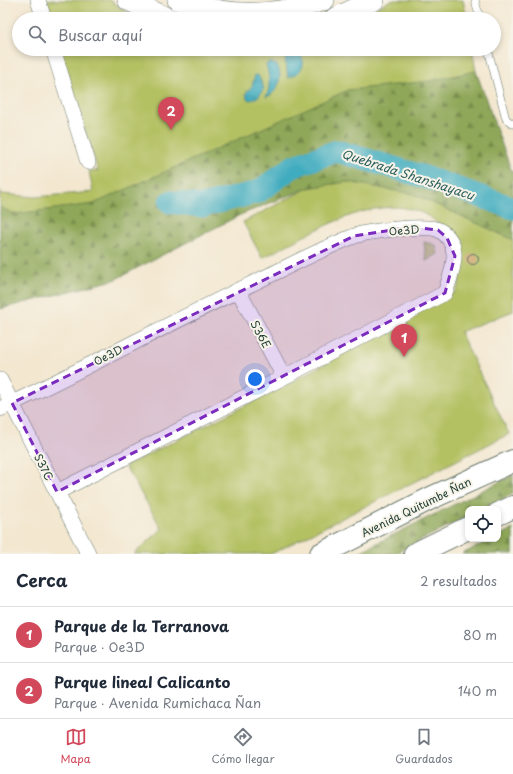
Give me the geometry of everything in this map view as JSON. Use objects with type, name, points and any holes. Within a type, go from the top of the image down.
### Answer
[{"type":"main road","points":[[128,0],[154,12]]},
{"type":"main road","points":[[178,0],[215,9],[237,12]]},
{"type":"main road","points":[[259,12],[288,10],[324,0]]},
{"type":"main road","points":[[335,12],[374,0]]},
{"type":"main road","name":"Avenida Quitumbe Ñan","points":[[321,554],[431,498],[513,461]]},
{"type":"main road","points":[[501,513],[513,507]]},
{"type":"main road","points":[[415,554],[465,529]]},
{"type":"street","points":[[38,0],[42,12]]},
{"type":"street","points":[[55,56],[88,162]]},
{"type":"street","name":"Oe3D","points":[[6,406],[238,290],[354,236],[412,227],[438,230],[447,238],[455,256],[454,265],[445,292],[284,377],[57,492]]},
{"type":"street","name":"S36E","points":[[238,290],[284,377]]},
{"type":"street","name":"S37C","points":[[0,380],[6,406],[57,492],[87,554]]},
{"type":"lane","points":[[475,0],[478,12]]},
{"type":"lane","points":[[490,56],[506,119],[513,124]]},
{"type":"highlighted area","points":[[412,227],[438,230],[447,238],[455,256],[445,293],[57,492],[12,403],[354,236]]},
{"type":"green space","points":[[44,0],[110,0],[126,12],[48,12]]},
{"type":"green space","points":[[391,0],[463,0],[466,12],[370,12]]},
{"type":"green space","points":[[61,56],[473,56],[476,71],[429,81],[348,90],[93,204],[14,214],[0,207],[0,190],[2,194],[35,197],[93,192],[89,171],[98,171]]},
{"type":"green space","points":[[476,71],[511,170],[513,171],[513,240],[413,194],[347,182],[308,188],[240,215],[114,280],[0,309],[0,207],[14,214],[93,204],[348,90],[429,81]]},
{"type":"green space","points":[[347,182],[413,194],[513,240],[513,311],[460,332],[509,434],[271,554],[134,554],[162,529],[125,466],[290,383],[455,292],[459,285],[460,273],[458,242],[439,224],[423,213],[399,207],[379,208],[358,213],[317,230],[262,258],[243,222],[308,188]]},
{"type":"green space","points":[[424,242],[436,245],[438,254],[426,261]]},
{"type":"green space","points":[[513,475],[513,494],[488,506],[465,506],[465,518],[394,554],[355,554]]},
{"type":"green space","points":[[513,529],[513,554],[462,554],[486,542],[501,542],[501,535]]},
{"type":"water","points":[[291,56],[301,56],[303,60],[302,67],[298,73],[288,78],[285,58]]},
{"type":"water","points":[[269,62],[277,65],[280,79],[274,92],[266,97],[269,89],[269,81],[266,65]]},
{"type":"water","points":[[255,75],[258,75],[264,88],[259,96],[251,100],[247,99],[246,93],[252,86]]},
{"type":"building","points":[[473,253],[477,255],[479,259],[477,263],[473,265],[469,263],[467,259],[469,255]]},
{"type":"waterway","name":"Quebrada Shanshayacu","points":[[170,202],[202,206],[258,192],[294,166],[337,151],[425,177],[513,208]]},
{"type":"place","name":"Parque lineal Calicanto","points":[[171,130]]},
{"type":"place","name":"Parque de la Terranova","points":[[404,357]]}]
